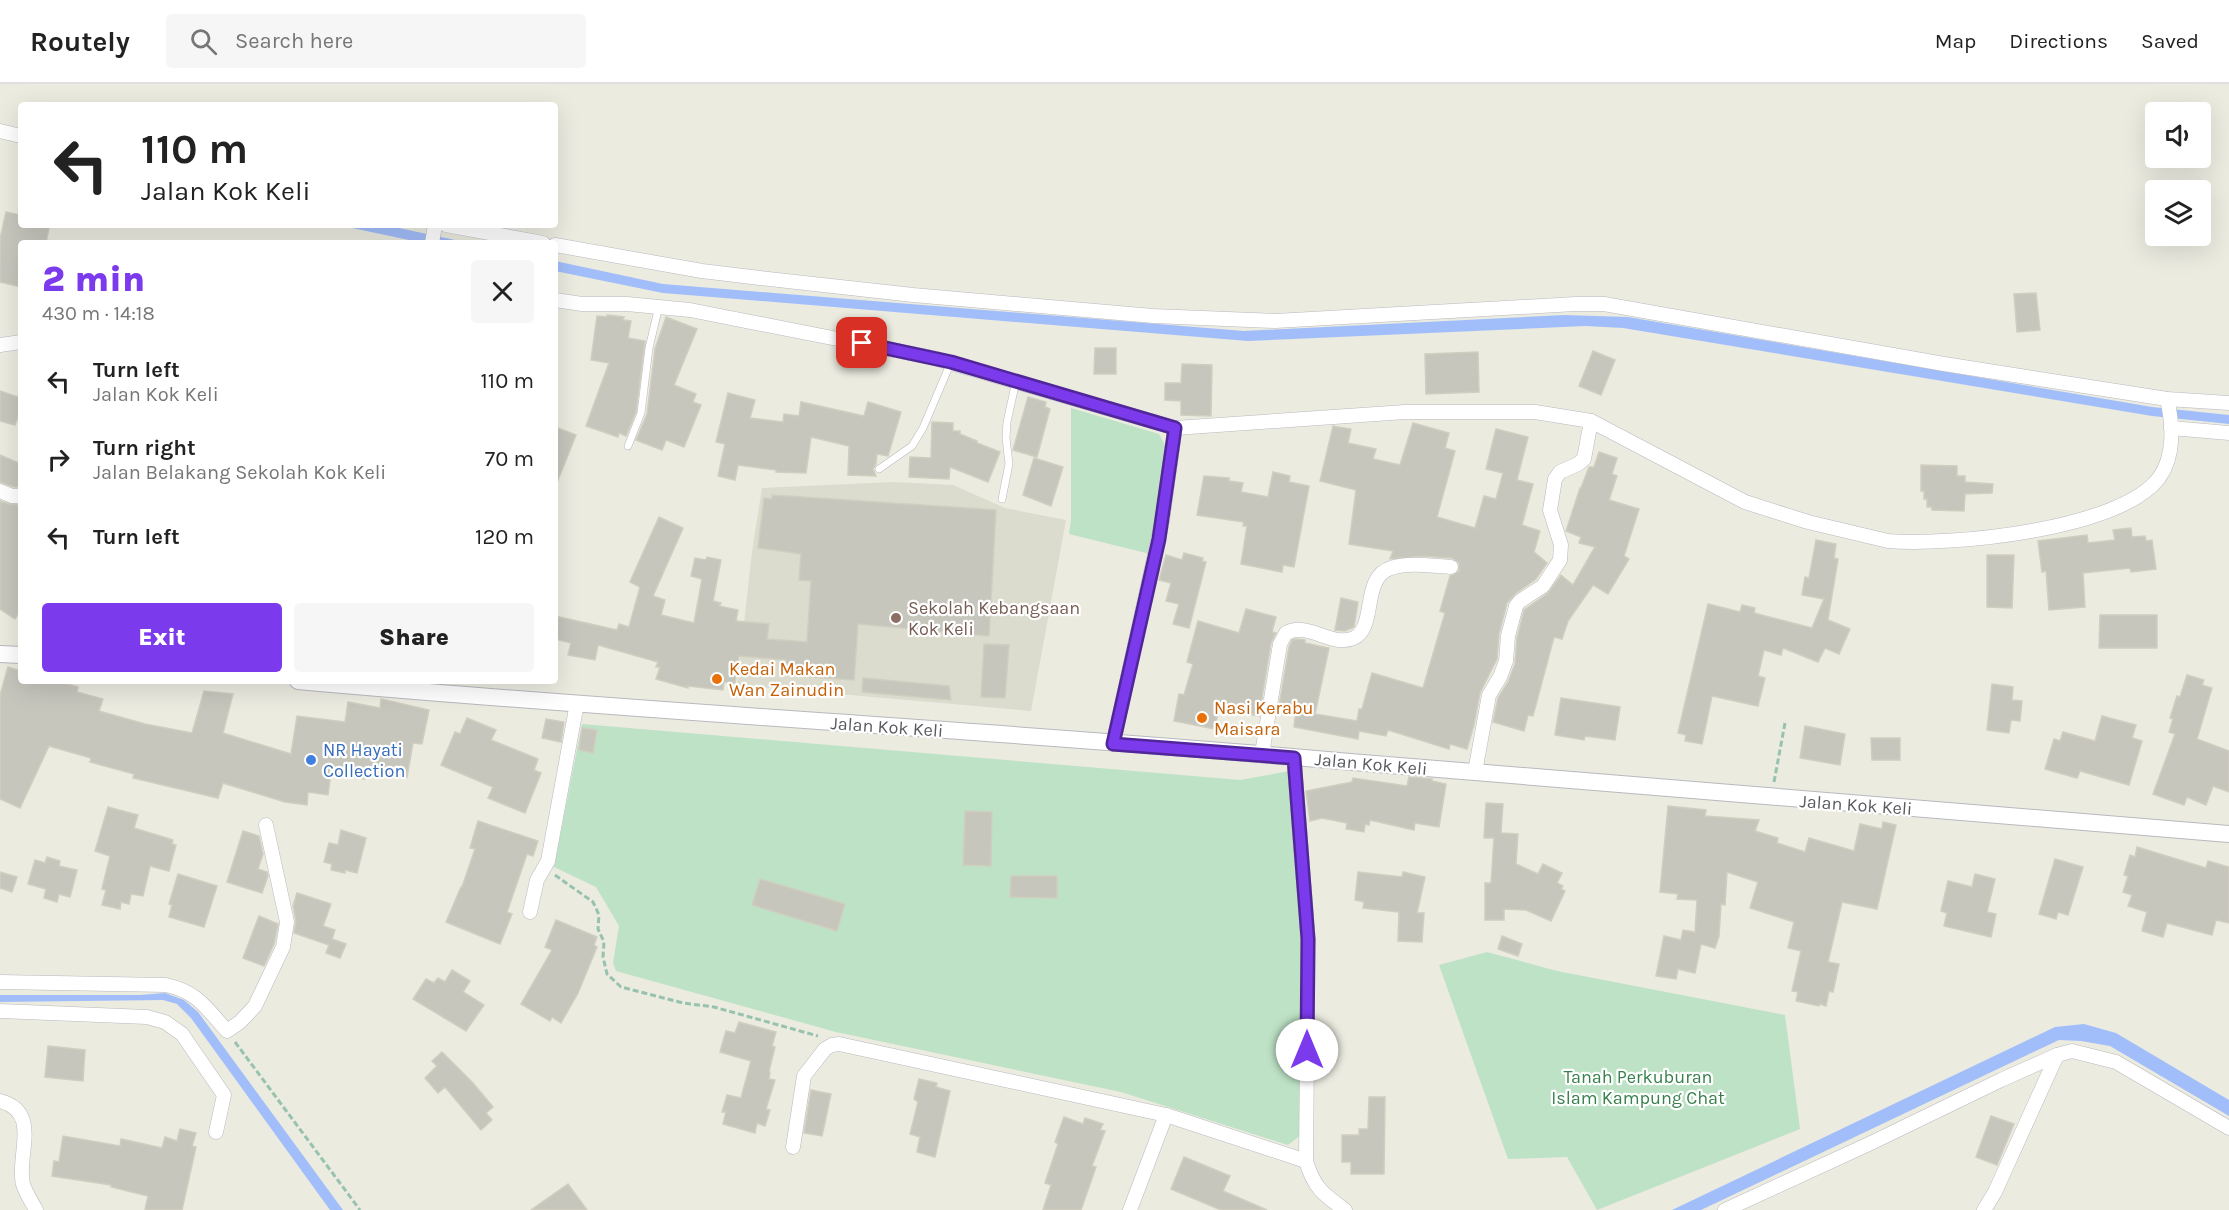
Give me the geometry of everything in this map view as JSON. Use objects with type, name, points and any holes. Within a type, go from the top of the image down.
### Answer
[{"type":"street","points":[[0,131],[18,135]]},
{"type":"street","points":[[451,228],[525,240]]},
{"type":"street","points":[[558,246],[749,276],[913,295],[1153,316],[1275,321],[1604,304],[2168,402],[2229,403]]},
{"type":"street","points":[[558,300],[582,304],[659,306],[702,312],[951,362],[1175,428],[1405,412],[1535,412],[1591,422],[1745,502],[1772,512],[1888,541],[1955,540],[2025,533],[2111,510],[2140,495],[2160,476],[2170,452],[2171,428],[2168,402]]},
{"type":"street","points":[[0,345],[18,342]]},
{"type":"street","points":[[1475,772],[1488,695],[1500,677],[1506,661],[1508,636],[1516,606],[1543,586],[1560,560],[1561,545],[1550,510],[1555,479],[1560,471],[1584,459],[1591,422]]},
{"type":"street","points":[[1113,744],[1162,522],[1175,428]]},
{"type":"street","points":[[2171,428],[2229,433]]},
{"type":"street","points":[[0,491],[18,495]]},
{"type":"street","points":[[1262,754],[1280,644],[1286,633],[1298,630],[1342,640],[1352,639],[1363,629],[1376,580],[1385,570],[1405,566],[1451,567]]},
{"type":"street","points":[[0,655],[18,656]]},
{"type":"street","name":"Jalan Kok Keli","points":[[373,684],[578,703],[1262,754],[1770,798],[2229,834]]},
{"type":"street","points":[[530,912],[537,880],[548,861],[578,703]]},
{"type":"street","points":[[1294,758],[1308,939],[1306,1161],[1316,1187],[1345,1210]]},
{"type":"street","points":[[0,982],[174,987],[193,994],[226,1031],[240,1022],[255,1006],[284,947],[287,922],[266,825]]},
{"type":"street","points":[[0,1011],[147,1017],[165,1022],[182,1035],[224,1095],[216,1132]]},
{"type":"street","points":[[793,1147],[804,1076],[825,1050],[832,1045],[839,1044],[1166,1115],[1306,1161]]},
{"type":"street","points":[[1725,1210],[2057,1055],[2072,1051],[2116,1062],[2229,1128]]},
{"type":"street","points":[[1984,1210],[1995,1192],[2057,1055]]},
{"type":"street","points":[[0,1101],[14,1108],[22,1116],[25,1127],[23,1183],[36,1210]]},
{"type":"street","points":[[1130,1210],[1166,1115]]},
{"type":"lane","points":[[628,446],[640,413],[649,348],[659,306]]},
{"type":"lane","points":[[879,469],[912,446],[923,428],[951,362]]},
{"type":"lane","points":[[1002,499],[1009,464],[1006,446],[1007,422],[1016,381]]},
{"type":"path","points":[[1770,798],[1785,723]]},
{"type":"path","points":[[548,861],[551,872],[593,902],[599,915],[598,929],[604,942],[603,957],[607,974],[621,987],[683,1003],[714,1007],[824,1038],[832,1045]]},
{"type":"path","points":[[226,1031],[360,1210]]},
{"type":"shaded area","name":"Sekolah Kebangsaan Kok Keli","points":[[894,482],[953,485],[1005,508],[1066,520],[1031,711],[737,685],[752,552],[762,488]]},
{"type":"green space","points":[[1071,408],[1159,434],[1166,447],[1150,554],[1069,534]]},
{"type":"green space","points":[[582,724],[1240,780],[1290,771],[1301,928],[1302,1134],[1288,1145],[1121,1092],[836,1032],[616,971],[613,963],[619,926],[596,887],[554,867]]},
{"type":"green space","name":"Tanah Perkuburan Islam Kampung Chat","points":[[1487,952],[1557,971],[1785,1015],[1800,1129],[1597,1210],[1567,1157],[1508,1159],[1439,965]]},
{"type":"water","points":[[352,228],[399,228],[455,240],[409,240]]},
{"type":"water","points":[[558,262],[663,284],[1244,331],[1564,315],[1628,317],[2152,407],[2229,415],[2229,424],[2152,416],[1623,328],[1585,326],[1248,341],[663,293],[558,272]]},
{"type":"water","points":[[165,993],[184,1000],[198,1012],[343,1210],[330,1210],[191,1018],[177,1004],[163,1000],[0,1002],[0,995]]},
{"type":"water","points":[[2084,1024],[2116,1033],[2229,1100],[2229,1116],[2110,1046],[2059,1040],[1701,1210],[1672,1210],[2055,1027]]},
{"type":"building","points":[[6,212],[18,214],[18,228],[49,228],[47,240],[18,240],[18,286],[0,282],[0,239]]},
{"type":"building","points":[[2036,293],[2040,330],[2017,332],[2014,294]]},
{"type":"building","points":[[607,315],[624,317],[623,320],[631,321],[628,338],[645,341],[636,412],[626,436],[619,433],[618,437],[586,426],[609,363],[591,360],[597,316],[607,317]]},
{"type":"building","points":[[666,317],[697,329],[674,385],[696,394],[693,402],[701,405],[684,447],[666,440],[662,450],[636,440],[647,414],[655,349]]},
{"type":"building","points":[[1095,348],[1116,348],[1116,374],[1094,374]]},
{"type":"building","points":[[1593,351],[1615,360],[1601,395],[1579,386]]},
{"type":"building","points":[[1478,352],[1479,392],[1426,394],[1425,354]]},
{"type":"building","points":[[1182,364],[1212,365],[1211,416],[1181,415],[1181,401],[1165,400],[1165,383],[1181,383]]},
{"type":"building","points":[[0,391],[18,397],[18,417],[15,425],[0,421]]},
{"type":"building","points":[[728,393],[755,400],[750,418],[783,422],[784,414],[799,416],[801,402],[864,416],[868,402],[901,412],[888,456],[877,454],[873,469],[876,476],[848,475],[849,446],[811,437],[806,473],[776,472],[776,470],[738,465],[735,480],[718,476],[725,444],[716,442]]},
{"type":"building","points":[[1028,397],[1046,402],[1045,407],[1050,409],[1037,457],[1013,450]]},
{"type":"building","points":[[932,422],[953,423],[953,431],[960,431],[960,434],[977,443],[1000,452],[988,482],[950,467],[949,479],[909,477],[910,457],[931,458]]},
{"type":"building","points":[[1413,423],[1449,433],[1445,448],[1455,451],[1437,517],[1475,528],[1484,496],[1496,499],[1503,473],[1486,469],[1496,429],[1528,437],[1517,480],[1533,484],[1522,525],[1540,531],[1534,552],[1547,563],[1536,579],[1515,594],[1507,603],[1499,634],[1497,659],[1480,693],[1467,749],[1450,744],[1449,749],[1388,730],[1386,736],[1359,731],[1358,739],[1294,727],[1296,709],[1279,706],[1289,647],[1292,640],[1296,639],[1329,648],[1315,714],[1357,721],[1372,673],[1423,688],[1445,613],[1440,611],[1450,576],[1459,571],[1459,563],[1452,558],[1421,556],[1390,559],[1393,551],[1349,544],[1356,490],[1320,481],[1333,426],[1351,429],[1348,443],[1376,449],[1373,459],[1400,465]]},
{"type":"building","points":[[558,428],[576,435],[558,480]]},
{"type":"building","points":[[1599,452],[1617,458],[1612,474],[1617,476],[1609,500],[1639,509],[1624,556],[1629,559],[1608,594],[1593,585],[1568,621],[1562,639],[1554,637],[1533,716],[1528,715],[1524,731],[1493,722],[1498,698],[1515,664],[1517,638],[1524,610],[1548,593],[1561,575],[1573,585],[1595,547],[1579,543],[1581,537],[1566,531],[1580,488],[1589,467],[1594,467]]},
{"type":"building","points":[[0,455],[18,463],[18,487],[0,482]]},
{"type":"building","points":[[1034,458],[1063,467],[1051,506],[1023,495]]},
{"type":"building","points":[[1921,465],[1957,466],[1957,476],[1965,476],[1965,482],[1993,484],[1992,493],[1965,494],[1964,511],[1932,510],[1932,507],[1927,507],[1924,491],[1921,491]]},
{"type":"building","points":[[1273,472],[1290,476],[1289,482],[1309,486],[1294,567],[1283,565],[1282,572],[1241,564],[1247,526],[1243,526],[1244,522],[1197,515],[1204,476],[1229,478],[1229,481],[1243,483],[1241,492],[1268,497]]},
{"type":"building","points":[[772,495],[996,510],[989,636],[858,624],[854,680],[785,675],[786,660],[739,656],[735,684],[724,682],[723,690],[688,686],[688,688],[656,679],[660,667],[656,667],[658,662],[598,645],[595,660],[568,655],[571,643],[558,640],[558,617],[617,630],[619,624],[629,627],[640,587],[630,582],[659,517],[683,528],[653,596],[665,600],[661,615],[694,623],[702,579],[691,576],[695,558],[706,560],[707,557],[721,560],[713,601],[721,603],[719,606],[738,610],[736,621],[769,624],[767,639],[807,642],[811,581],[799,580],[801,554],[758,548],[764,498],[772,499]]},
{"type":"building","points":[[0,501],[18,505],[18,614],[15,619],[0,609]]},
{"type":"building","points":[[2131,528],[2132,537],[2145,536],[2146,541],[2152,540],[2156,569],[2131,572],[2130,568],[2083,573],[2085,607],[2049,610],[2046,571],[2042,572],[2038,541],[2087,535],[2088,543],[2115,540],[2113,530]]},
{"type":"building","points":[[1816,540],[1836,544],[1834,558],[1838,559],[1828,620],[1850,629],[1839,654],[1825,648],[1818,662],[1783,648],[1781,655],[1764,650],[1758,676],[1765,678],[1758,706],[1712,696],[1702,744],[1685,741],[1686,735],[1678,733],[1708,604],[1740,612],[1742,605],[1755,608],[1754,613],[1812,628],[1824,599],[1802,595],[1805,577],[1809,578]]},
{"type":"building","points":[[1184,553],[1203,558],[1202,561],[1206,562],[1189,628],[1173,624],[1179,604],[1166,601],[1171,583],[1159,580],[1166,555],[1182,560]]},
{"type":"building","points":[[1987,555],[2014,555],[2012,608],[1987,607]]},
{"type":"building","points":[[1341,598],[1358,602],[1354,627],[1345,631],[1335,630]]},
{"type":"building","points":[[1246,609],[1276,617],[1272,632],[1276,633],[1271,643],[1259,716],[1219,708],[1215,729],[1174,721],[1179,694],[1184,695],[1193,664],[1187,662],[1198,621],[1239,633]]},
{"type":"building","points":[[2100,615],[2157,615],[2157,648],[2099,648]]},
{"type":"building","points":[[984,644],[1009,645],[1005,698],[981,697]]},
{"type":"building","points":[[8,667],[18,670],[18,684],[68,684],[78,687],[77,692],[103,699],[99,711],[145,724],[192,733],[204,691],[233,694],[223,733],[291,754],[297,716],[345,722],[348,702],[380,708],[381,699],[429,710],[422,744],[413,743],[407,777],[366,769],[365,779],[331,773],[328,795],[308,792],[307,805],[285,802],[223,783],[218,798],[133,778],[134,774],[90,762],[91,758],[49,746],[20,808],[0,799],[0,695]]},
{"type":"building","points":[[2187,675],[2204,680],[2202,685],[2212,688],[2197,739],[2229,751],[2229,792],[2213,786],[2206,805],[2187,797],[2184,805],[2153,794],[2175,734],[2169,732],[2173,719],[2170,718]]},
{"type":"building","points":[[863,678],[949,686],[951,700],[862,692]]},
{"type":"building","points":[[1992,684],[2013,687],[2012,700],[2022,701],[2020,721],[2011,720],[2009,733],[1987,730]]},
{"type":"building","points":[[1561,698],[1620,707],[1615,740],[1585,736],[1584,740],[1555,735]]},
{"type":"building","points":[[2102,716],[2136,725],[2132,738],[2142,741],[2129,785],[2080,771],[2077,778],[2045,769],[2054,739],[2060,741],[2063,732],[2095,741]]},
{"type":"building","points":[[467,718],[496,730],[491,740],[538,759],[534,770],[541,773],[525,813],[488,798],[493,787],[441,765],[455,732],[460,734]]},
{"type":"building","points":[[546,719],[564,722],[561,742],[542,738]]},
{"type":"building","points":[[1805,726],[1845,734],[1840,765],[1800,758]]},
{"type":"building","points":[[582,728],[597,730],[593,753],[579,750]]},
{"type":"building","points":[[1871,738],[1900,738],[1900,760],[1872,760]]},
{"type":"building","points":[[1409,777],[1432,779],[1432,781],[1446,784],[1439,827],[1415,823],[1414,830],[1370,820],[1369,825],[1365,824],[1364,832],[1346,829],[1347,823],[1322,818],[1310,821],[1306,791],[1352,782],[1353,778],[1407,786]]},
{"type":"building","points":[[1486,803],[1503,804],[1501,833],[1518,834],[1516,864],[1538,874],[1543,864],[1562,873],[1557,883],[1563,886],[1561,889],[1565,891],[1551,921],[1526,910],[1504,909],[1504,920],[1485,920],[1485,883],[1491,883],[1494,838],[1484,838]]},
{"type":"building","points":[[1668,806],[1706,810],[1705,816],[1759,820],[1755,831],[1778,838],[1777,843],[1805,852],[1809,838],[1854,851],[1860,824],[1882,829],[1883,822],[1896,825],[1877,909],[1842,902],[1828,962],[1839,964],[1833,992],[1829,991],[1826,1006],[1796,1001],[1798,992],[1792,991],[1801,951],[1788,948],[1794,922],[1750,908],[1758,882],[1727,872],[1725,905],[1721,904],[1719,936],[1715,948],[1701,944],[1695,973],[1678,969],[1676,979],[1656,976],[1664,936],[1681,940],[1683,930],[1695,932],[1697,900],[1677,899],[1678,894],[1660,892]]},
{"type":"building","points":[[108,807],[138,815],[134,828],[173,840],[172,844],[176,845],[169,871],[150,866],[143,896],[131,894],[129,904],[121,902],[120,909],[102,905],[106,890],[102,889],[110,856],[95,851]]},
{"type":"building","points":[[965,811],[992,812],[991,866],[963,865]]},
{"type":"building","points":[[478,821],[538,841],[533,856],[527,854],[507,912],[512,914],[500,944],[446,922],[462,887],[475,849],[470,848]]},
{"type":"building","points":[[341,830],[366,838],[357,873],[331,870],[332,864],[324,862],[329,843],[338,845]]},
{"type":"building","points":[[243,831],[259,836],[263,854],[258,869],[267,872],[268,876],[262,893],[227,882]]},
{"type":"building","points":[[2137,847],[2206,868],[2208,861],[2229,867],[2229,923],[2216,920],[2212,935],[2167,923],[2163,937],[2142,931],[2147,912],[2128,906],[2132,895],[2123,892],[2128,876],[2124,875],[2130,855],[2135,857]]},
{"type":"building","points":[[47,857],[60,861],[59,866],[77,870],[70,897],[59,894],[57,902],[44,898],[46,889],[28,884],[35,860],[45,863]]},
{"type":"building","points":[[2055,859],[2083,867],[2068,915],[2058,912],[2056,919],[2039,914]]},
{"type":"building","points":[[0,872],[17,877],[12,892],[0,888]]},
{"type":"building","points":[[1358,872],[1402,877],[1403,872],[1425,877],[1417,913],[1424,913],[1422,942],[1398,941],[1399,912],[1363,908],[1364,902],[1355,900]]},
{"type":"building","points":[[178,874],[217,886],[204,927],[169,917],[172,905],[169,904]]},
{"type":"building","points":[[1975,874],[1995,879],[1987,912],[1996,914],[1991,937],[1944,926],[1947,913],[1941,911],[1948,881],[1972,887]]},
{"type":"building","points":[[1011,876],[1057,876],[1057,898],[1010,897]]},
{"type":"building","points":[[760,879],[845,904],[837,931],[752,905]]},
{"type":"building","points":[[297,893],[331,904],[323,926],[335,930],[332,939],[346,944],[340,958],[326,953],[329,945],[294,933],[296,921],[293,906]]},
{"type":"building","points":[[259,916],[278,924],[274,944],[264,966],[243,958]]},
{"type":"building","points":[[556,920],[597,937],[594,945],[597,947],[578,993],[561,1023],[552,1017],[550,1021],[521,1004],[552,950],[545,947]]},
{"type":"building","points":[[1502,936],[1522,944],[1518,956],[1498,949]]},
{"type":"building","points":[[452,970],[470,981],[463,992],[484,1005],[466,1031],[413,999],[426,979],[434,983],[438,978],[445,982]]},
{"type":"building","points":[[739,1022],[776,1032],[769,1071],[769,1079],[775,1080],[766,1109],[770,1110],[765,1126],[757,1123],[755,1133],[723,1124],[726,1112],[722,1112],[727,1095],[741,1098],[751,1061],[720,1052],[726,1031],[735,1033]]},
{"type":"building","points":[[48,1046],[85,1050],[83,1081],[45,1077]]},
{"type":"building","points":[[442,1052],[493,1107],[486,1113],[492,1120],[481,1130],[445,1087],[438,1093],[425,1078],[437,1066],[432,1061]]},
{"type":"building","points":[[919,1079],[937,1083],[936,1087],[950,1091],[935,1157],[917,1152],[920,1137],[910,1134],[918,1102],[914,1099]]},
{"type":"building","points":[[811,1090],[831,1094],[822,1136],[804,1133]]},
{"type":"building","points":[[1369,1097],[1385,1097],[1384,1174],[1351,1174],[1351,1162],[1342,1162],[1342,1135],[1359,1135],[1359,1129],[1368,1129]]},
{"type":"building","points":[[1991,1116],[2014,1124],[1997,1165],[1976,1157]]},
{"type":"building","points":[[1064,1117],[1083,1124],[1085,1118],[1103,1124],[1100,1130],[1105,1131],[1092,1166],[1096,1167],[1081,1210],[1043,1210],[1051,1185],[1045,1183]]},
{"type":"building","points":[[180,1129],[196,1133],[192,1146],[196,1147],[182,1210],[145,1210],[148,1196],[111,1187],[111,1185],[52,1176],[54,1161],[59,1162],[63,1136],[120,1146],[121,1139],[162,1148],[165,1137],[177,1141]]},
{"type":"building","points":[[1184,1157],[1230,1176],[1223,1191],[1267,1210],[1221,1210],[1171,1189]]},
{"type":"building","points":[[568,1184],[587,1210],[531,1210]]},
{"type":"place","name":"Sekolah Kebangsaan Kok Keli","points":[[896,618]]},
{"type":"place","name":"Kedai Makan Wan Zainudin","points":[[717,679]]},
{"type":"place","name":"Nasi Kerabu Maisara","points":[[1202,718]]},
{"type":"place","name":"NR Hayati Collection","points":[[311,760]]},
{"type":"route","points":[[862,343],[951,362],[1175,428],[1153,572],[1113,744],[1294,758],[1308,939],[1307,1050]]}]
